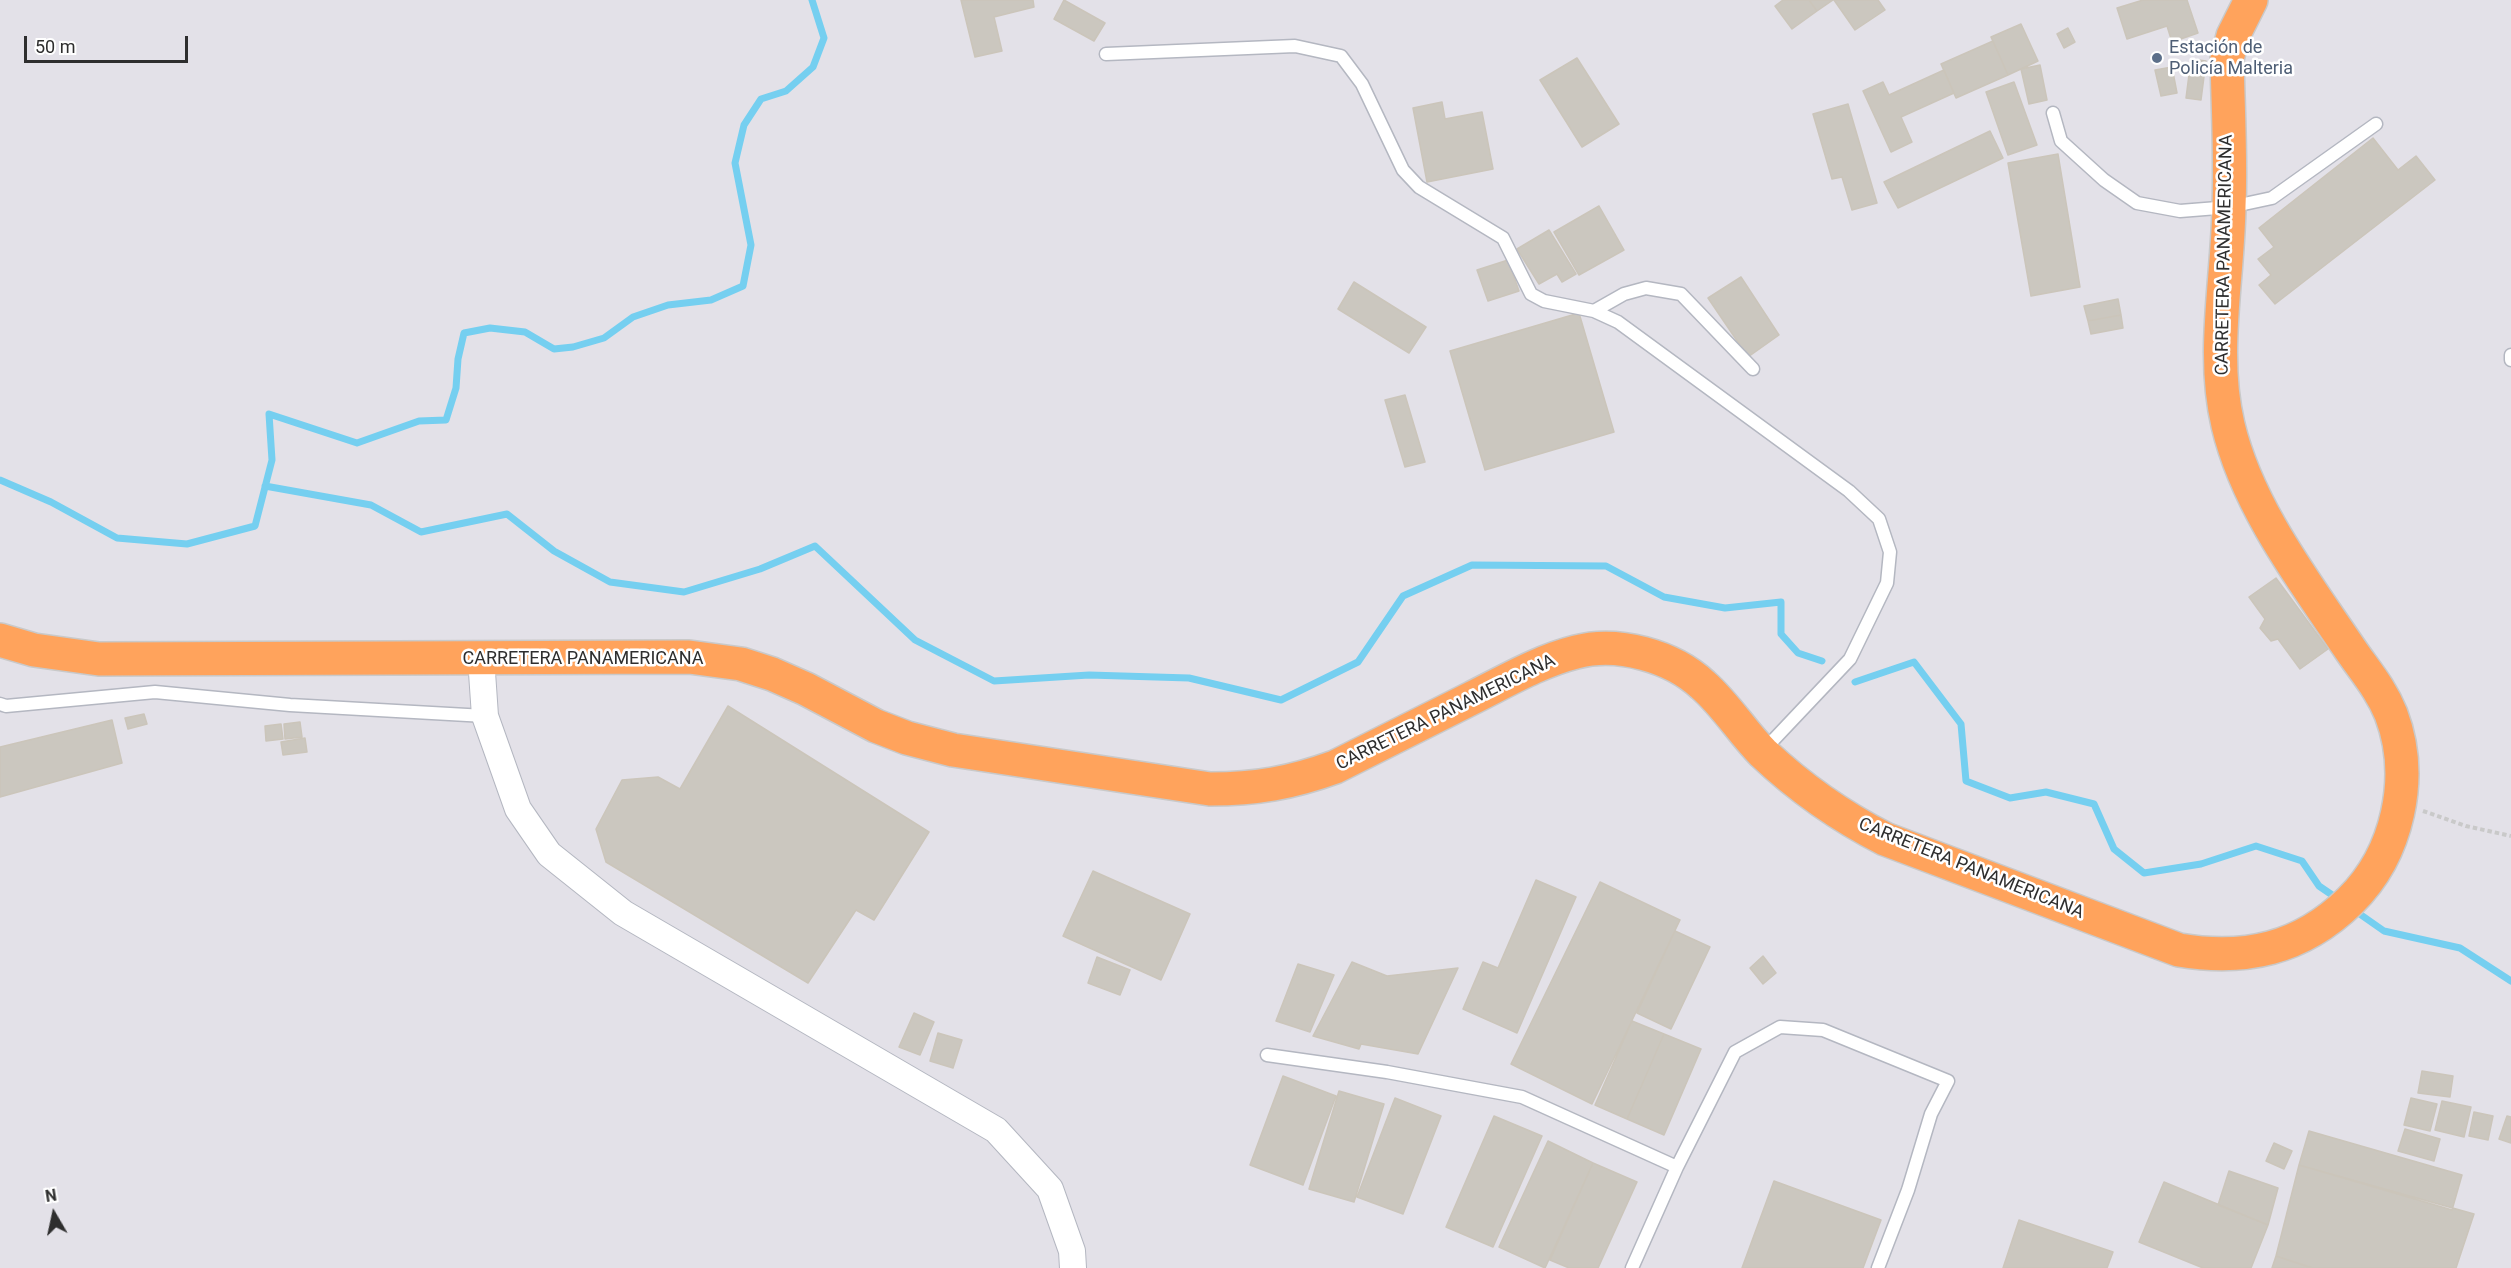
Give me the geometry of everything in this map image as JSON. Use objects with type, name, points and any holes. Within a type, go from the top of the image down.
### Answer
[{"type":"highway","name":"CARRETERA PANAMERICANA","points":[[0,640],[34,650],[99,659],[689,657],[715,660],[772,674],[806,688],[876,726],[907,738],[953,750],[1210,789],[1278,785],[1335,767],[1529,669],[1577,651],[1604,648],[1632,651],[1660,659],[1703,684],[1762,752],[1797,783],[1826,805],[1885,839],[2179,950],[2208,955],[2266,950],[2310,932],[2336,915],[2358,893],[2379,864],[2392,834],[2400,803],[2402,779],[2400,747],[2383,696],[2272,529],[2253,496],[2237,459],[2227,422],[2222,382],[2220,318],[2229,207],[2227,59],[2233,36],[2248,4]]},
{"type":"street","points":[[481,658],[484,716],[518,809],[549,854],[623,913],[996,1130],[1050,1189],[1072,1251],[1073,1268]]},
{"type":"lane","points":[[1106,54],[1295,46],[1341,56],[1362,84],[1403,170],[1419,187],[1503,238],[1531,294],[1544,300],[1594,311],[1618,322],[1849,491],[1878,519],[1890,552],[1887,583],[1850,659],[1762,752]]},
{"type":"lane","points":[[2053,113],[2061,141],[2104,180],[2137,202],[2180,211],[2229,207],[2272,198],[2376,124]]},
{"type":"lane","points":[[1594,311],[1624,294],[1646,288],[1681,294],[1753,369]]},
{"type":"lane","points":[[0,704],[6,706],[155,692],[290,705],[484,716]]},
{"type":"lane","points":[[1632,1268],[1677,1167],[1735,1052],[1780,1027],[1823,1030],[1948,1081],[1931,1114],[1908,1190],[1878,1268]]},
{"type":"lane","points":[[1268,1055],[1387,1072],[1522,1097],[1677,1167]]},
{"type":"path","points":[[2400,803],[2466,826],[2511,836]]},
{"type":"shaded area","points":[[0,0],[2511,0],[2511,1268],[0,1268]]},
{"type":"building","points":[[961,0],[1033,0],[1034,7],[994,17],[1002,51],[975,57]]},
{"type":"building","points":[[1064,0],[1105,23],[1094,41],[1054,19]]},
{"type":"building","points":[[1783,0],[1809,0],[1817,11],[1792,29],[1775,6]]},
{"type":"building","points":[[1809,0],[1833,0],[1817,11]]},
{"type":"building","points":[[1834,0],[1878,0],[1885,10],[1855,30]]},
{"type":"building","points":[[2143,0],[2187,0],[2198,33],[2172,42],[2167,26],[2127,39],[2117,8]]},
{"type":"building","points":[[2021,24],[2038,61],[2008,75],[1991,37]]},
{"type":"building","points":[[2068,28],[2075,42],[2064,48],[2057,34]]},
{"type":"building","points":[[1993,41],[2008,75],[1956,98],[1941,64]]},
{"type":"building","points":[[1577,58],[1619,124],[1582,147],[1540,80]]},
{"type":"building","points":[[2191,59],[2206,61],[2201,100],[2186,98]]},
{"type":"building","points":[[2040,65],[2047,100],[2029,104],[2021,69]]},
{"type":"building","points":[[2172,67],[2177,93],[2161,96],[2155,70]]},
{"type":"building","points":[[1944,70],[1954,93],[1901,117],[1912,142],[1891,152],[1863,91],[1883,82],[1889,95]]},
{"type":"building","points":[[2014,82],[2037,145],[2008,155],[1986,92]]},
{"type":"building","points":[[1442,102],[1445,119],[1482,112],[1493,169],[1427,182],[1413,108]]},
{"type":"building","points":[[1848,104],[1877,203],[1852,210],[1842,177],[1832,179],[1813,114]]},
{"type":"building","points":[[1990,131],[2003,158],[1898,208],[1884,182]]},
{"type":"building","points":[[2373,138],[2398,170],[2416,156],[2435,180],[2275,304],[2259,285],[2271,275],[2258,259],[2274,247],[2259,228]]},
{"type":"building","points":[[2058,154],[2080,287],[2031,296],[2008,163]]},
{"type":"building","points":[[1599,206],[1624,250],[1579,275],[1554,232]]},
{"type":"building","points":[[1549,230],[1576,274],[1562,282],[1557,274],[1539,284],[1517,249]]},
{"type":"building","points":[[1508,260],[1519,291],[1488,301],[1477,270]]},
{"type":"building","points":[[1741,277],[1779,335],[1748,357],[1708,298]]},
{"type":"building","points":[[1354,282],[1426,327],[1409,353],[1338,309]]},
{"type":"building","points":[[2118,299],[2121,315],[2088,321],[2084,306]]},
{"type":"building","points":[[1579,313],[1614,432],[1485,470],[1450,351]]},
{"type":"building","points":[[2121,315],[2123,328],[2091,334],[2088,321]]},
{"type":"building","points":[[1405,395],[1425,462],[1405,467],[1385,400]]},
{"type":"building","points":[[2276,578],[2328,649],[2300,669],[2278,639],[2271,641],[2260,628],[2265,619],[2249,597]]},
{"type":"building","points":[[728,706],[929,832],[874,920],[856,910],[808,983],[606,862],[596,829],[622,780],[658,777],[680,789]]},
{"type":"building","points":[[144,714],[147,724],[128,729],[125,718]]},
{"type":"building","points":[[112,720],[122,763],[0,797],[0,747]]},
{"type":"building","points":[[300,722],[302,737],[285,739],[284,724]]},
{"type":"building","points":[[281,724],[283,739],[266,741],[265,726]]},
{"type":"building","points":[[305,738],[307,752],[283,755],[281,742]]},
{"type":"building","points":[[1093,871],[1190,914],[1161,980],[1063,936]]},
{"type":"building","points":[[1536,880],[1576,897],[1517,1033],[1463,1009],[1483,962],[1498,968]]},
{"type":"building","points":[[1600,882],[1680,920],[1592,1104],[1511,1064]]},
{"type":"building","points":[[1675,931],[1710,947],[1671,1029],[1637,1013]]},
{"type":"building","points":[[1763,956],[1776,973],[1763,984],[1750,968]]},
{"type":"building","points":[[1097,957],[1130,970],[1120,995],[1088,983]]},
{"type":"building","points":[[1352,962],[1387,976],[1458,968],[1418,1054],[1361,1044],[1359,1049],[1313,1036]]},
{"type":"building","points":[[1298,964],[1334,975],[1310,1032],[1276,1021]]},
{"type":"building","points":[[914,1013],[934,1022],[920,1055],[899,1047]]},
{"type":"building","points":[[1632,1021],[1664,1034],[1627,1119],[1595,1105]]},
{"type":"building","points":[[938,1033],[962,1040],[953,1068],[930,1061]]},
{"type":"building","points":[[1664,1034],[1701,1049],[1664,1135],[1627,1119]]},
{"type":"building","points":[[2422,1071],[2453,1076],[2450,1097],[2418,1093]]},
{"type":"building","points":[[1283,1076],[1336,1096],[1303,1185],[1250,1165]]},
{"type":"building","points":[[1339,1091],[1384,1104],[1354,1202],[1309,1189]]},
{"type":"building","points":[[1395,1098],[1441,1116],[1403,1214],[1357,1197]]},
{"type":"building","points":[[2411,1098],[2437,1104],[2430,1131],[2404,1125]]},
{"type":"building","points":[[2442,1101],[2471,1107],[2464,1137],[2435,1130]]},
{"type":"building","points":[[2474,1112],[2493,1116],[2488,1140],[2469,1136]]},
{"type":"building","points":[[1494,1116],[1542,1136],[1493,1247],[1446,1227]]},
{"type":"building","points":[[2507,1116],[2511,1117],[2511,1143],[2499,1139]]},
{"type":"building","points":[[2405,1129],[2440,1139],[2434,1161],[2398,1151]]},
{"type":"building","points":[[2309,1131],[2462,1175],[2452,1210],[2299,1165]]},
{"type":"building","points":[[1548,1141],[1593,1163],[1545,1268],[1499,1247]]},
{"type":"building","points":[[2274,1143],[2292,1151],[2284,1169],[2266,1161]]},
{"type":"building","points":[[1593,1163],[1637,1182],[1598,1268],[1569,1268],[1550,1260]]},
{"type":"building","points":[[2299,1165],[2474,1214],[2456,1268],[2311,1268],[2276,1256]]},
{"type":"building","points":[[2229,1171],[2278,1188],[2268,1225],[2218,1205]]},
{"type":"building","points":[[1774,1181],[1881,1220],[1863,1268],[1742,1268]]},
{"type":"building","points":[[2164,1182],[2268,1225],[2251,1268],[2203,1268],[2139,1242]]},
{"type":"building","points":[[2019,1220],[2113,1252],[2107,1268],[2003,1268]]},
{"type":"building","points":[[2276,1256],[2313,1268],[2272,1268]]},
{"type":"waterway","points":[[0,480],[51,502],[117,538],[187,544],[255,526],[272,460],[269,414],[357,443],[419,421],[446,420],[456,388],[458,359],[464,333],[490,328],[525,332],[554,349],[573,347],[604,338],[633,317],[668,305],[711,300],[743,286],[751,245],[735,163],[744,125],[761,99],[786,91],[813,67],[824,38],[812,0]]},
{"type":"waterway","points":[[265,486],[371,505],[421,532],[507,514],[554,551],[610,582],[684,592],[760,569],[815,546],[915,640],[994,681],[1089,675],[1189,678],[1281,700],[1358,662],[1403,596],[1472,565],[1606,566],[1664,597],[1725,608],[1781,602],[1781,634],[1798,653],[1822,661]]},
{"type":"waterway","points":[[1855,682],[1914,662],[1961,724],[1966,781],[2010,798],[2046,792],[2094,804],[2114,849],[2144,873],[2201,864],[2256,846],[2302,861],[2319,886],[2338,899]]},
{"type":"waterway","points":[[2354,910],[2384,931],[2460,948],[2511,981]]},
{"type":"place","name":"Estación de Policía Malteria","points":[[2157,58]]}]
